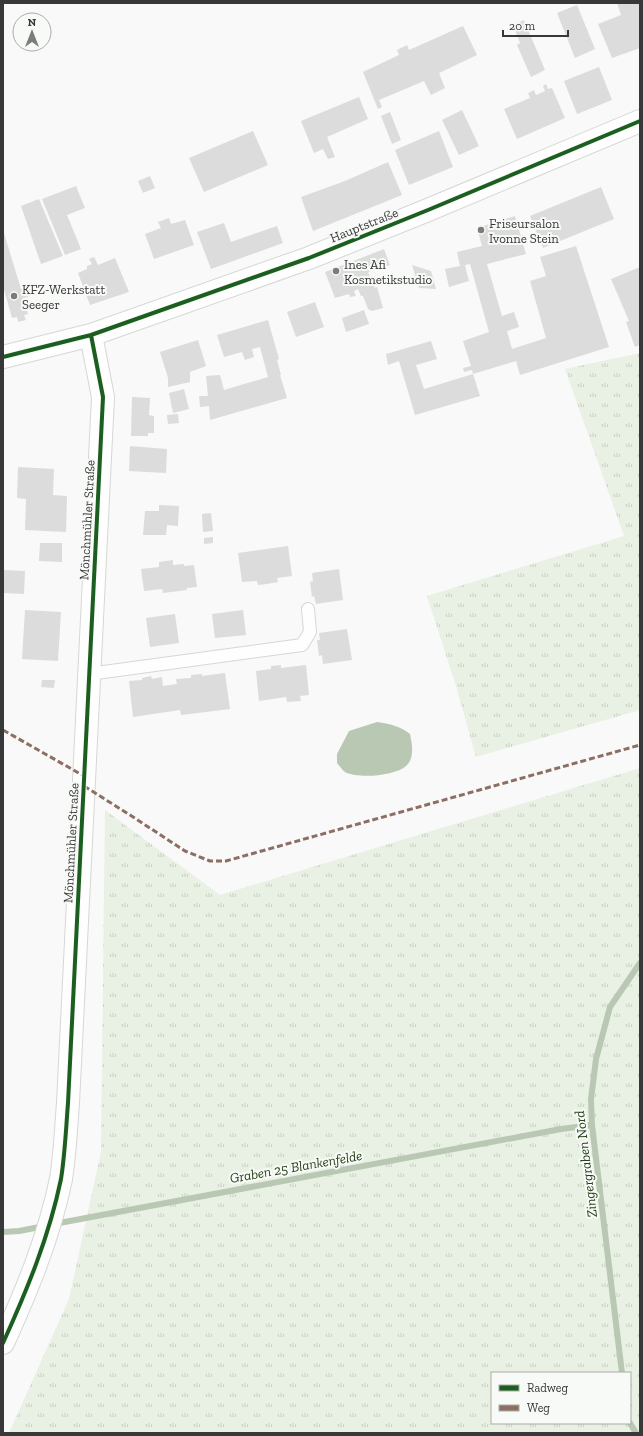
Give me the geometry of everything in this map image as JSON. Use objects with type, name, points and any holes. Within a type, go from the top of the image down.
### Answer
[{"type":"street","name":"Hauptstraße","points":[[3,357],[91,335],[308,258],[428,210],[640,121]]},
{"type":"street","name":"Mönchmühler Straße","points":[[3,1343],[42,1250],[54,1207],[61,1178],[68,1103],[103,397],[91,335]]},
{"type":"lane","points":[[89,674],[302,646],[310,632],[308,609]]},
{"type":"green space","points":[[640,353],[640,710],[476,757],[456,686],[427,596],[624,536],[565,369]]},
{"type":"green space","points":[[640,768],[640,1433],[9,1433],[69,1299],[101,1152],[105,810],[220,895]]},
{"type":"shaded area","points":[[377,722],[395,726],[410,734],[412,755],[409,763],[401,769],[385,774],[367,776],[345,772],[337,763],[337,754],[349,731]]},
{"type":"building","points":[[617,3],[640,3],[640,48],[612,58],[598,24],[621,15]]},
{"type":"building","points":[[577,5],[595,49],[575,58],[557,13]]},
{"type":"building","points":[[524,20],[545,70],[531,77],[517,45],[520,43],[513,25]]},
{"type":"building","points":[[463,26],[477,55],[439,73],[445,88],[431,95],[424,81],[379,100],[382,107],[378,109],[363,72],[399,55],[397,50],[407,45],[409,50]]},
{"type":"building","points":[[599,67],[612,100],[577,114],[564,81]]},
{"type":"building","points":[[546,84],[548,89],[552,88],[565,118],[517,139],[504,109],[530,98],[528,93],[534,90],[536,95],[545,91],[543,86]]},
{"type":"building","points":[[359,97],[368,119],[327,137],[335,157],[328,159],[323,149],[314,153],[301,121]]},
{"type":"building","points":[[462,110],[479,146],[459,155],[442,120]]},
{"type":"building","points":[[390,112],[401,140],[392,144],[381,116]]},
{"type":"building","points":[[253,131],[268,165],[204,192],[189,158]]},
{"type":"building","points":[[439,131],[453,167],[409,185],[395,150]]},
{"type":"building","points":[[388,162],[402,195],[313,231],[301,197],[345,181]]},
{"type":"building","points":[[150,176],[155,188],[143,193],[138,181]]},
{"type":"building","points":[[76,186],[85,208],[67,215],[81,249],[65,255],[42,199]]},
{"type":"building","points":[[601,187],[614,219],[543,248],[530,216]]},
{"type":"building","points":[[39,199],[63,256],[41,264],[21,206]]},
{"type":"building","points":[[515,216],[526,254],[487,264],[502,316],[514,312],[519,327],[507,331],[512,349],[546,338],[530,281],[546,276],[540,257],[576,246],[609,347],[520,375],[516,361],[473,374],[472,370],[464,372],[463,368],[471,366],[463,341],[489,332],[470,264],[465,265],[469,281],[449,287],[445,269],[460,266],[457,252],[482,246],[477,228]]},
{"type":"building","points":[[169,218],[171,224],[185,220],[194,245],[154,259],[145,234],[161,228],[158,222]]},
{"type":"building","points":[[224,223],[231,242],[277,226],[283,243],[211,269],[197,232]]},
{"type":"building","points":[[4,233],[21,289],[25,287],[28,297],[23,298],[28,314],[24,315],[26,320],[18,322],[17,317],[12,318],[3,286]]},
{"type":"building","points":[[384,249],[390,265],[368,272],[375,288],[377,287],[383,308],[372,311],[368,309],[363,296],[361,296],[358,289],[354,291],[356,296],[350,297],[349,294],[335,298],[325,272]]},
{"type":"building","points":[[94,257],[98,265],[115,258],[129,292],[90,305],[78,273],[87,269],[87,266],[92,264],[89,259]]},
{"type":"building","points":[[412,265],[431,271],[436,289],[419,288]]},
{"type":"building","points":[[640,267],[640,345],[635,347],[626,322],[629,321],[611,279]]},
{"type":"building","points":[[315,302],[324,327],[296,337],[287,312]]},
{"type":"building","points":[[364,310],[369,324],[346,332],[342,318]]},
{"type":"building","points":[[268,320],[279,359],[277,360],[280,375],[287,398],[210,420],[209,406],[200,407],[199,396],[208,396],[206,376],[220,375],[224,390],[268,377],[260,347],[252,349],[254,357],[245,360],[242,352],[224,357],[217,335]]},
{"type":"building","points":[[198,340],[206,366],[190,372],[190,382],[168,387],[168,378],[160,352]]},
{"type":"building","points":[[431,341],[437,359],[416,365],[424,389],[473,374],[480,396],[415,415],[399,361],[388,365],[386,354]]},
{"type":"building","points":[[184,389],[189,409],[173,413],[169,393]]},
{"type":"building","points":[[132,397],[150,398],[149,415],[154,416],[154,433],[148,433],[148,436],[131,436]]},
{"type":"building","points":[[178,414],[179,423],[168,424],[167,415]]},
{"type":"building","points":[[130,446],[167,449],[166,473],[129,471]]},
{"type":"building","points":[[18,467],[54,469],[53,495],[67,496],[66,532],[25,530],[26,499],[17,498]]},
{"type":"building","points":[[159,505],[179,506],[178,526],[167,525],[166,535],[143,535],[145,511],[159,511]]},
{"type":"building","points":[[211,513],[213,531],[203,532],[202,514]]},
{"type":"building","points":[[213,537],[213,543],[204,544],[204,538]]},
{"type":"building","points":[[40,543],[62,543],[62,562],[39,561]]},
{"type":"building","points":[[288,546],[292,576],[277,578],[278,582],[267,584],[258,585],[257,581],[242,582],[238,553]]},
{"type":"building","points":[[173,560],[173,565],[194,565],[197,587],[187,588],[187,590],[163,593],[162,589],[144,591],[141,569],[159,567],[159,562]]},
{"type":"building","points":[[339,569],[343,600],[316,604],[314,596],[312,597],[310,582],[313,581],[312,573]]},
{"type":"building","points":[[3,570],[25,571],[24,594],[3,593]]},
{"type":"building","points":[[25,610],[61,612],[58,661],[22,659]]},
{"type":"building","points":[[243,610],[246,635],[215,638],[212,614]]},
{"type":"building","points":[[175,614],[179,643],[150,647],[146,618]]},
{"type":"building","points":[[347,629],[352,660],[323,664],[322,655],[319,656],[317,640],[320,640],[319,633]]},
{"type":"building","points":[[281,665],[281,668],[306,665],[309,695],[300,696],[301,701],[287,702],[286,697],[259,701],[256,671],[271,669],[271,666]]},
{"type":"building","points":[[225,673],[230,709],[181,715],[180,710],[133,717],[129,681],[142,680],[142,678],[151,676],[152,679],[162,677],[163,686],[177,684],[176,679],[191,678],[191,675],[202,674],[202,676]]},
{"type":"building","points":[[42,680],[55,680],[54,688],[41,687]]},
{"type":"waterway","name":"Zingergraben Nord","points":[[622,1372],[592,1125],[591,1099],[596,1059],[610,1007],[640,963]]},
{"type":"waterway","name":"Graben 25 Blankenfelde","points":[[54,1224],[561,1129],[592,1125]]},
{"type":"waterway","name":"Graben 25 Blankenfelde","points":[[3,1232],[19,1231],[45,1226]]},
{"type":"waterway","name":"Zingergraben Nord","points":[[631,1424],[636,1433]]},
{"type":"marked path","points":[[3,730],[84,776]]},
{"type":"marked path","points":[[84,786],[185,851],[210,861],[226,861],[640,745]]},
{"type":"cycle path","points":[[3,357],[91,335],[309,258],[640,121]]},
{"type":"cycle path","points":[[3,1343],[29,1283],[44,1242],[61,1179],[64,1151],[68,1103],[103,397],[91,335]]},
{"type":"place","name":"Friseursalon Ivonne Stein","points":[[481,230]]},
{"type":"place","name":"Ines Afi Kosmetikstudio","points":[[336,271]]},
{"type":"place","name":"KFZ-Werkstatt Seeger","points":[[14,296]]}]
